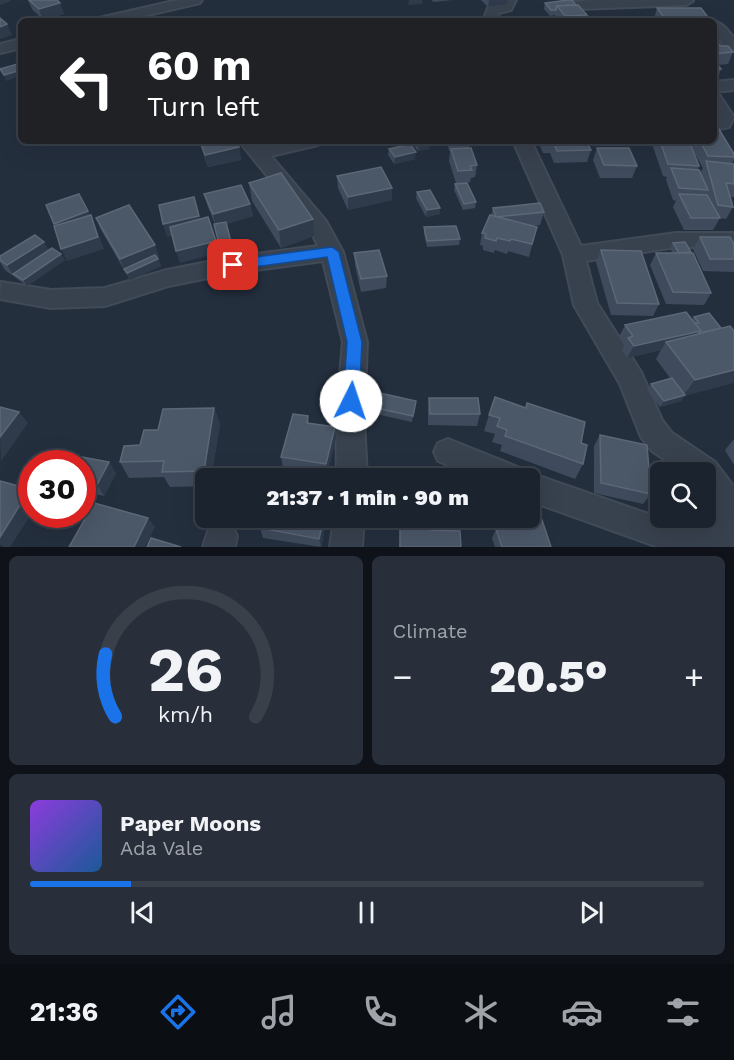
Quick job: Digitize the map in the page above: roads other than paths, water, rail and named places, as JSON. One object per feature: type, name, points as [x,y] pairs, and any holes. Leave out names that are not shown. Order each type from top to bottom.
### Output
[{"type":"street","points":[[117,18],[195,0]]},
{"type":"street","points":[[491,18],[493,11],[506,7],[509,0]]},
{"type":"street","points":[[584,18],[577,3],[606,2],[695,9]]},
{"type":"street","points":[[717,28],[734,45]]},
{"type":"street","points":[[0,49],[18,44]]},
{"type":"street","points":[[717,87],[734,85]]},
{"type":"street","points":[[717,105],[725,117],[723,123],[717,124]]},
{"type":"street","points":[[254,147],[283,144]]},
{"type":"street","points":[[523,144],[574,255],[586,306],[632,381],[651,428],[662,442],[692,462]]},
{"type":"street","points":[[254,147],[319,226],[332,252],[355,342],[350,420],[352,468]]},
{"type":"street","points":[[574,255],[676,240],[734,240]]},
{"type":"street","points":[[1,291],[51,299],[105,297],[167,278],[222,267],[332,252]]},
{"type":"street","points":[[448,452],[486,468]]},
{"type":"street","points":[[716,488],[727,502],[729,530],[734,541]]},
{"type":"street","points":[[540,490],[683,540],[723,547]]},
{"type":"street","points":[[346,547],[348,528]]}]
